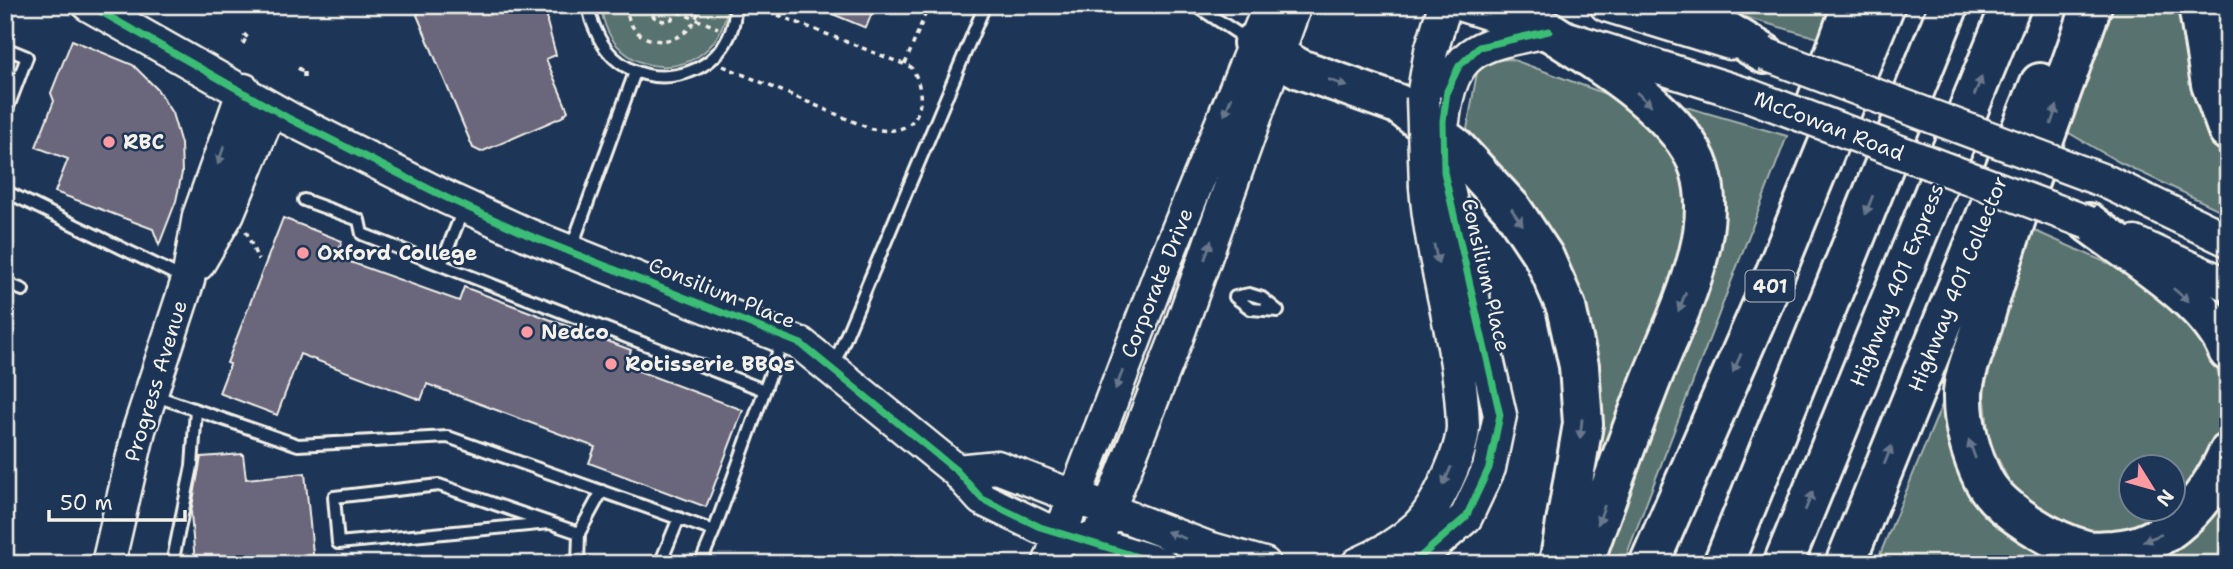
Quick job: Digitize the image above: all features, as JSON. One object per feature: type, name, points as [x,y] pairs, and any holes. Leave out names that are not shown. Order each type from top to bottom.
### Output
[{"type":"highway","points":[[1683,5],[1765,54]]},
{"type":"highway","points":[[1763,303],[1785,189],[1853,5]]},
{"type":"highway","name":"401","points":[[1649,564],[1763,303],[1885,5]]},
{"type":"highway","points":[[1723,564],[1949,5]]},
{"type":"highway","name":"Highway 401 Express","points":[[1783,564],[2011,5]]},
{"type":"highway","name":"Highway 401 Collector","points":[[1844,564],[2073,5]]},
{"type":"highway","points":[[2092,5],[1990,297],[1962,395],[1967,436],[1984,482],[2015,515],[2053,536],[2087,550],[2123,549],[2166,532],[2195,507],[2216,480],[2228,453]]},
{"type":"highway","points":[[2197,5],[2211,84],[2228,131]]},
{"type":"highway","points":[[1549,32],[1611,70],[1677,130],[1700,168],[1706,211],[1692,277],[1583,564]]},
{"type":"highway","points":[[1264,50],[1398,104],[1456,148],[1512,209],[1544,257],[1566,307],[1579,366],[1583,424],[1559,564]]},
{"type":"highway","points":[[2089,223],[2187,298],[2221,335],[2228,351]]},
{"type":"street","name":"Consilium Place","points":[[89,5],[244,90],[271,108],[465,206],[801,344],[957,471],[982,499],[1060,534],[1092,553],[1161,564]]},
{"type":"street","name":"Corporate Drive","points":[[1092,553],[1196,284],[1264,50],[1270,5]]},
{"type":"street","name":"Corporate Drive","points":[[1049,564],[1161,271],[1264,50],[1296,5]]},
{"type":"street","name":"Consilium Place","points":[[1412,564],[1466,517],[1489,468],[1500,415],[1435,179],[1423,96],[1431,51],[1445,5]]},
{"type":"street","name":"McCowan Road","points":[[1462,5],[1748,95],[2089,223],[2228,285]]},
{"type":"street","points":[[1606,5],[1765,54],[2107,182],[2228,240]]},
{"type":"street","name":"Consilium Place","points":[[1358,564],[1378,556],[1418,526],[1449,476],[1463,428],[1452,329],[1428,215],[1447,90],[1459,66],[1479,47],[1549,32]]},
{"type":"street","name":"Progress Avenue","points":[[108,564],[123,493],[150,394],[188,280],[199,216],[244,90]]},
{"type":"street","name":"Progress Avenue","points":[[188,280],[228,213],[271,108]]},
{"type":"street","points":[[1161,271],[1196,284]]},
{"type":"street","points":[[957,471],[997,467],[1209,548],[1264,564]]},
{"type":"lane","points":[[589,5],[589,14],[603,48],[621,66],[635,72],[665,78],[701,68],[724,46],[736,20],[735,5]]},
{"type":"lane","points":[[833,368],[985,5]]},
{"type":"lane","points":[[1195,5],[1264,50]]},
{"type":"lane","points":[[5,48],[27,57],[5,115]]},
{"type":"lane","points":[[570,251],[635,72]]},
{"type":"lane","points":[[5,191],[188,280]]},
{"type":"lane","points":[[304,200],[359,220],[362,234],[764,390]]},
{"type":"lane","points":[[440,265],[465,206]]},
{"type":"lane","points":[[5,283],[23,290]]},
{"type":"lane","points":[[700,564],[783,337]]},
{"type":"lane","points":[[150,394],[298,445],[448,437],[714,531]]},
{"type":"lane","points":[[172,564],[192,466],[196,410]]},
{"type":"lane","points":[[549,523],[338,542],[334,497],[439,485],[579,533]]},
{"type":"lane","points":[[578,564],[579,533],[602,491]]},
{"type":"lane","points":[[653,564],[662,559],[679,518]]},
{"type":"path","points":[[627,5],[634,28],[649,39],[668,42],[686,34],[698,19],[700,5]]},
{"type":"path","points":[[649,5],[654,17],[663,21],[672,19],[678,12],[678,5]]},
{"type":"path","points":[[709,60],[871,129],[896,130],[913,120],[922,101],[919,78],[911,67],[752,5]]},
{"type":"path","points":[[905,64],[929,5]]},
{"type":"path","points":[[678,12],[730,32]]},
{"type":"path","points":[[243,44],[247,37]]},
{"type":"path","points":[[298,68],[306,72],[304,80]]},
{"type":"green space","points":[[601,5],[727,5],[727,9],[718,35],[703,53],[684,63],[662,66],[641,62],[622,50],[608,31]]},
{"type":"green space","points":[[1714,5],[1830,5],[1818,38],[1727,12]]},
{"type":"green space","points":[[2112,5],[2184,5],[2228,149],[2228,214],[2119,162],[2064,130]]},
{"type":"green space","points":[[1511,59],[1614,97],[1649,125],[1688,174],[1691,226],[1595,483],[1588,478],[1593,395],[1466,135],[1479,61]]},
{"type":"green space","points":[[1686,107],[1787,136],[1623,564],[1594,564],[1716,186]]},
{"type":"green space","points":[[2024,230],[2033,230],[2132,274],[2207,342],[2226,394],[2222,446],[2188,491],[2188,454],[2118,454],[2118,524],[2145,524],[2111,533],[2060,526],[2014,492],[1989,440],[1983,380]]},
{"type":"green space","points":[[1953,378],[1957,414],[2062,554],[2180,540],[2228,502],[2228,561],[2218,564],[1876,564]]},
{"type":"building","points":[[422,5],[548,5],[547,22],[556,55],[546,59],[568,111],[562,117],[481,152],[473,148],[417,15]]},
{"type":"building","points":[[811,5],[875,5],[866,28]]},
{"type":"building","name":"RBC","points":[[72,40],[133,65],[157,89],[172,113],[181,144],[182,173],[176,201],[159,245],[153,229],[55,192],[68,159],[36,147],[54,101],[51,93]]},
{"type":"building","points":[[283,218],[342,241],[336,257],[459,301],[464,287],[631,350],[625,366],[743,410],[706,507],[589,463],[595,447],[427,384],[421,400],[300,354],[277,415],[219,393],[230,364],[227,363]]},
{"type":"building","points":[[243,454],[246,479],[305,473],[314,564],[195,564],[191,512],[201,457]]},
{"type":"cycle path","points":[[89,5],[290,119],[447,198],[528,235],[801,344],[957,471],[982,499],[1040,527],[1161,564]]},
{"type":"cycle path","points":[[1412,564],[1466,517],[1489,468],[1500,415],[1444,172],[1443,121],[1447,91],[1459,66],[1479,47],[1549,31]]},
{"type":"place","name":"RBC","points":[[109,142]]},
{"type":"place","name":"Oxford College","points":[[303,253]]},
{"type":"place","name":"Nedco","points":[[527,332]]},
{"type":"place","name":"Rotisserie BBQs","points":[[611,364]]}]
